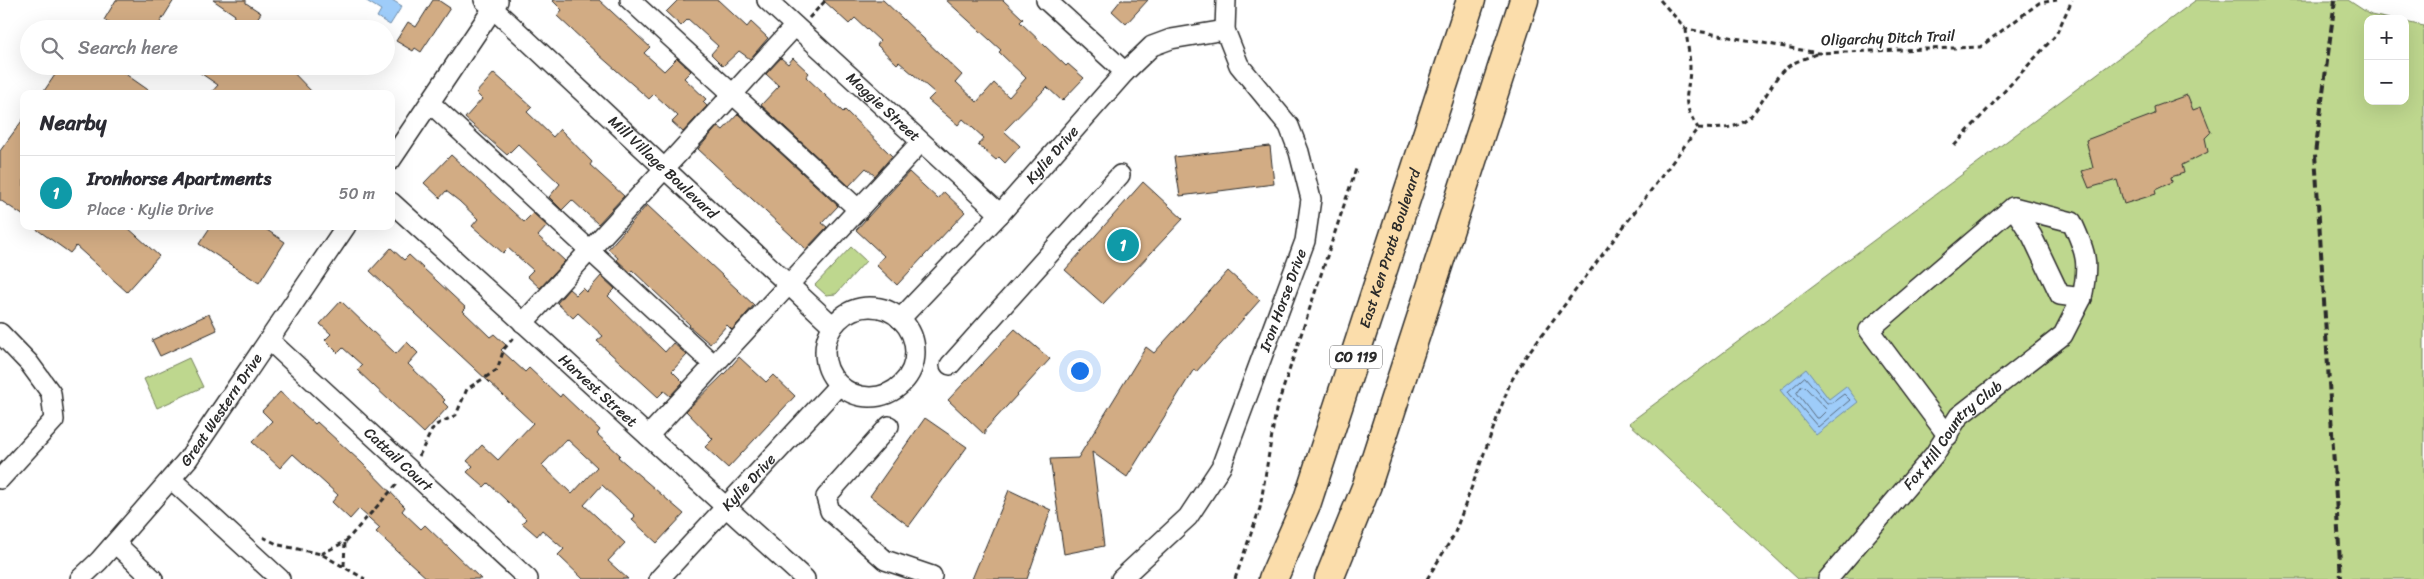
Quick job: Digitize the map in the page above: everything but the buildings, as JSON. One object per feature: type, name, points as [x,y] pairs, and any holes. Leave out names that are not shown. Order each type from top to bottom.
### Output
[{"type":"highway","name":"East Ken Pratt Boulevard","points":[[1273,579],[1307,502],[1470,2]]},
{"type":"highway","points":[[1329,579],[1370,476],[1525,7]]},
{"type":"street","name":"Mill Village Boulevard","points":[[472,0],[492,4],[664,170],[833,326]]},
{"type":"street","points":[[630,0],[859,210]]},
{"type":"street","name":"Maggie Street","points":[[767,0],[1000,214]]},
{"type":"street","points":[[1046,0],[1125,72]]},
{"type":"street","name":"Iron Horse Drive","points":[[1121,579],[1188,518],[1221,467],[1305,241],[1311,199],[1298,152],[1289,126],[1239,65],[1226,30],[1226,0]]},
{"type":"street","points":[[395,154],[430,103],[492,4]]},
{"type":"street","points":[[524,324],[589,250],[733,94],[797,28]]},
{"type":"street","name":"Kylie Drive","points":[[900,319],[1000,214],[1125,72],[1152,46],[1171,39],[1226,30]]},
{"type":"street","points":[[430,103],[713,364]]},
{"type":"street","points":[[648,436],[921,142]]},
{"type":"street","points":[[950,365],[1120,175]]},
{"type":"street","name":"Harvest Street","points":[[395,206],[805,579]]},
{"type":"street","points":[[1948,436],[1869,330],[2013,207],[2032,236],[2060,295],[2082,298]]},
{"type":"street","name":"Fox Hill Country Club","points":[[1828,579],[1870,532],[1948,436],[1959,416],[2063,335],[2082,298],[2088,272],[2085,250],[2072,222],[2013,207]]},
{"type":"street","name":"Great Western Drive","points":[[80,579],[100,561],[188,459],[343,230]]},
{"type":"street","points":[[862,308],[878,308],[893,313],[900,319],[914,339],[915,355],[911,370],[903,383],[891,392],[876,397],[860,396],[839,385],[828,369],[825,353],[827,338],[833,326],[848,313],[862,308]]},
{"type":"street","points":[[0,333],[29,363],[51,393],[54,420],[0,479]]},
{"type":"street","name":"Cattail Court","points":[[269,340],[528,579]]},
{"type":"street","name":"Kylie Drive","points":[[659,579],[839,385]]},
{"type":"street","points":[[889,426],[826,497],[826,504],[830,511],[885,560],[932,576]]},
{"type":"street","points":[[171,479],[280,579]]},
{"type":"street","points":[[115,543],[153,579]]},
{"type":"path","points":[[797,28],[826,0]]},
{"type":"path","points":[[1660,0],[1686,29],[1690,69],[1685,98],[1690,115],[1698,128]]},
{"type":"path","name":"Oligarchy Ditch Trail","points":[[1686,29],[1818,53],[1980,47],[2039,4],[2057,0]]},
{"type":"path","points":[[1954,146],[2056,35],[2072,0]]},
{"type":"path","points":[[1698,128],[1728,130],[1742,124],[1755,113],[1786,68],[1818,53]]},
{"type":"path","points":[[1427,579],[1454,535],[1510,383],[1522,363],[1698,128]]},
{"type":"path","points":[[1234,579],[1260,508],[1276,410],[1358,166]]},
{"type":"path","points":[[321,554],[346,542],[410,470],[427,444],[434,426],[456,415],[467,389],[497,370],[504,349],[524,324]]},
{"type":"path","points":[[262,537],[279,546],[321,554],[365,579]]},
{"type":"path","points":[[344,566],[346,542]]},
{"type":"green space","points":[[2196,0],[2348,0],[2371,15],[2364,15],[2364,105],[2409,105],[2409,23],[2424,26],[2424,579],[1798,579],[1629,423]]},
{"type":"green space","points":[[851,247],[866,261],[836,294],[826,295],[815,285]]},
{"type":"green space","points":[[189,358],[203,387],[157,408],[144,379]]},
{"type":"water","points":[[365,0],[392,0],[402,6],[393,20],[382,20],[377,17],[381,10]]},
{"type":"water","points":[[1806,369],[1829,399],[1846,386],[1858,402],[1816,435],[1780,390]]},
{"type":"railway","points":[[2335,0],[2315,154],[2341,579]]},
{"type":"place","name":"Ironhorse Apartments","points":[[1123,245]]}]
